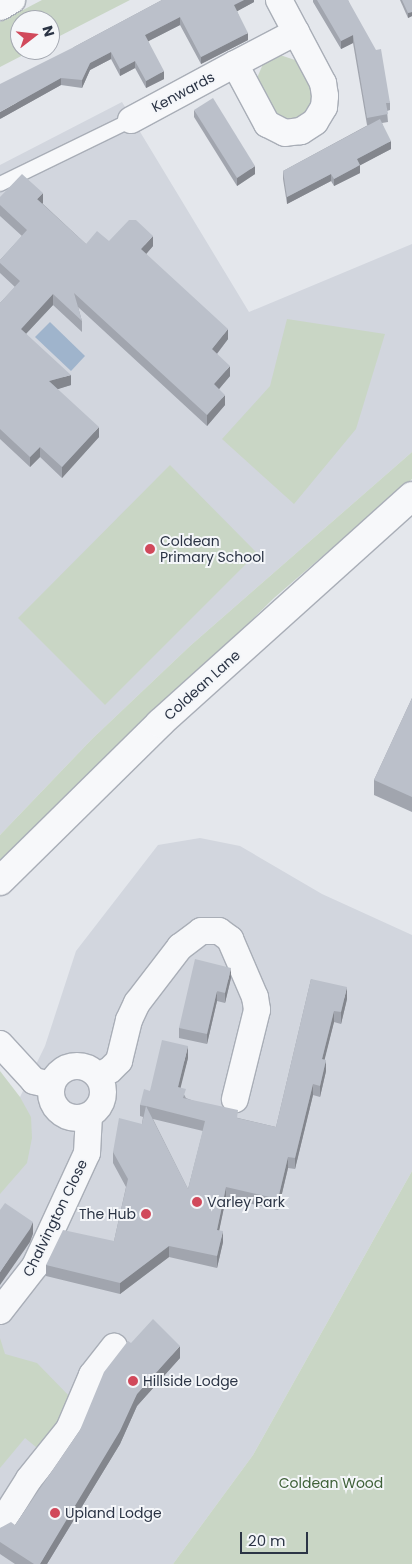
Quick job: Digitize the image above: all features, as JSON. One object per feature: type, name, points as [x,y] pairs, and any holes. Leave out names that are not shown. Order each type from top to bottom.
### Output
[{"type":"street","points":[[0,7],[12,0]]},
{"type":"street","points":[[234,64],[269,127],[285,133],[306,129],[321,113],[325,90],[279,0]]},
{"type":"street","name":"Kenwards","points":[[131,120],[296,32]]},
{"type":"street","name":"Coldean Lane","points":[[0,881],[160,723],[412,496]]},
{"type":"street","points":[[98,1076],[110,1070],[119,1061],[129,1020],[137,1003],[180,947],[201,931],[219,931],[230,939],[255,996],[257,1010],[235,1099]]},
{"type":"street","points":[[0,1044],[34,1081],[52,1085]]},
{"type":"street","points":[[76,1065],[85,1066],[98,1076],[103,1098],[89,1116],[72,1117],[57,1109],[51,1093],[52,1085],[61,1071],[76,1065]]},
{"type":"street","name":"Chalvington Close","points":[[0,1311],[35,1266],[87,1153],[89,1116]]},
{"type":"street","points":[[0,1525],[29,1480],[69,1430],[92,1375],[114,1347]]},
{"type":"lane","points":[[0,184],[131,120]]},
{"type":"shaded area","name":"Coldean Primary School","points":[[122,102],[249,312],[412,244],[412,452],[190,646],[92,739],[0,835],[0,165]]},
{"type":"shaded area","name":"Varley Park","points":[[200,838],[240,846],[322,894],[412,935],[412,1171],[253,1455],[173,1564],[0,1564],[0,1129],[20,1097],[45,1046],[76,951],[158,845]]},
{"type":"green space","points":[[42,0],[130,0],[60,36],[60,10],[23,10]]},
{"type":"green space","points":[[10,17],[10,60],[14,60],[0,67],[0,22]]},
{"type":"green space","points":[[280,55],[298,61],[316,91],[307,118],[280,121],[257,78],[263,64]]},
{"type":"green space","points":[[287,319],[385,334],[356,429],[294,504],[222,439],[270,386]]},
{"type":"green space","points":[[412,452],[412,479],[274,598],[0,869],[0,835],[92,739],[190,646]]},
{"type":"green space","points":[[170,465],[257,553],[105,705],[18,618]]},
{"type":"green space","points":[[0,1071],[20,1097],[31,1117],[32,1138],[27,1163],[0,1194]]},
{"type":"green space","name":"Coldean Wood","points":[[412,1171],[412,1564],[173,1564],[253,1455]]},
{"type":"green space","points":[[0,1338],[5,1354],[37,1363],[73,1400],[42,1452],[25,1438],[0,1468]]},
{"type":"water","points":[[50,322],[85,356],[71,371],[35,337]]},
{"type":"building","points":[[162,0],[244,0],[234,5],[248,33],[201,57],[180,17],[145,35],[164,71],[146,81],[135,61],[120,69],[111,52],[90,63],[82,80],[61,78],[0,112],[0,84],[48,60],[60,60],[60,54]]},
{"type":"building","points":[[317,0],[348,0],[376,50],[381,49],[390,103],[386,103],[388,114],[367,118],[353,35],[341,41]]},
{"type":"building","points":[[402,0],[412,0],[412,12],[408,13]]},
{"type":"building","points":[[213,98],[255,166],[237,178],[194,110]]},
{"type":"building","points":[[380,119],[391,141],[357,159],[360,165],[334,179],[331,174],[287,197],[283,171]]},
{"type":"building","points":[[22,174],[43,193],[37,199],[86,244],[97,231],[109,241],[129,220],[136,220],[153,236],[141,249],[228,329],[212,349],[230,366],[214,384],[225,395],[207,415],[74,293],[82,321],[53,294],[21,329],[71,375],[49,381],[99,427],[62,467],[40,447],[30,457],[0,429],[0,303],[20,281],[0,263],[0,260],[27,230],[0,205],[0,197]]},
{"type":"building","points":[[412,698],[412,797],[374,780]]},
{"type":"building","points":[[195,959],[231,968],[225,993],[217,991],[207,1034],[179,1028]]},
{"type":"building","points":[[311,979],[347,987],[341,1012],[334,1011],[322,1059],[326,1060],[320,1086],[313,1084],[295,1158],[288,1157],[278,1199],[226,1187],[217,1230],[223,1231],[217,1256],[169,1246],[120,1283],[46,1265],[63,1230],[114,1241],[128,1179],[113,1152],[119,1118],[142,1124],[146,1106],[140,1105],[144,1089],[150,1091],[162,1040],[188,1046],[178,1087],[186,1089],[183,1098],[238,1110],[237,1118],[276,1127]],"holes":[[[146,1106],[205,1121],[188,1189]]]},
{"type":"building","points":[[5,1203],[33,1222],[0,1272],[0,1210]]},
{"type":"building","points":[[153,1319],[180,1346],[137,1394],[120,1431],[40,1564],[34,1564],[0,1542],[0,1528],[11,1522],[15,1525],[80,1430],[104,1372],[128,1341],[131,1343]]},
{"type":"place","name":"Coldean Primary School","points":[[150,549]]},
{"type":"place","name":"Varley Park","points":[[197,1202]]},
{"type":"place","name":"The Hub","points":[[146,1214]]},
{"type":"place","name":"Hillside Lodge","points":[[133,1381]]},
{"type":"place","name":"Upland Lodge","points":[[55,1513]]}]
